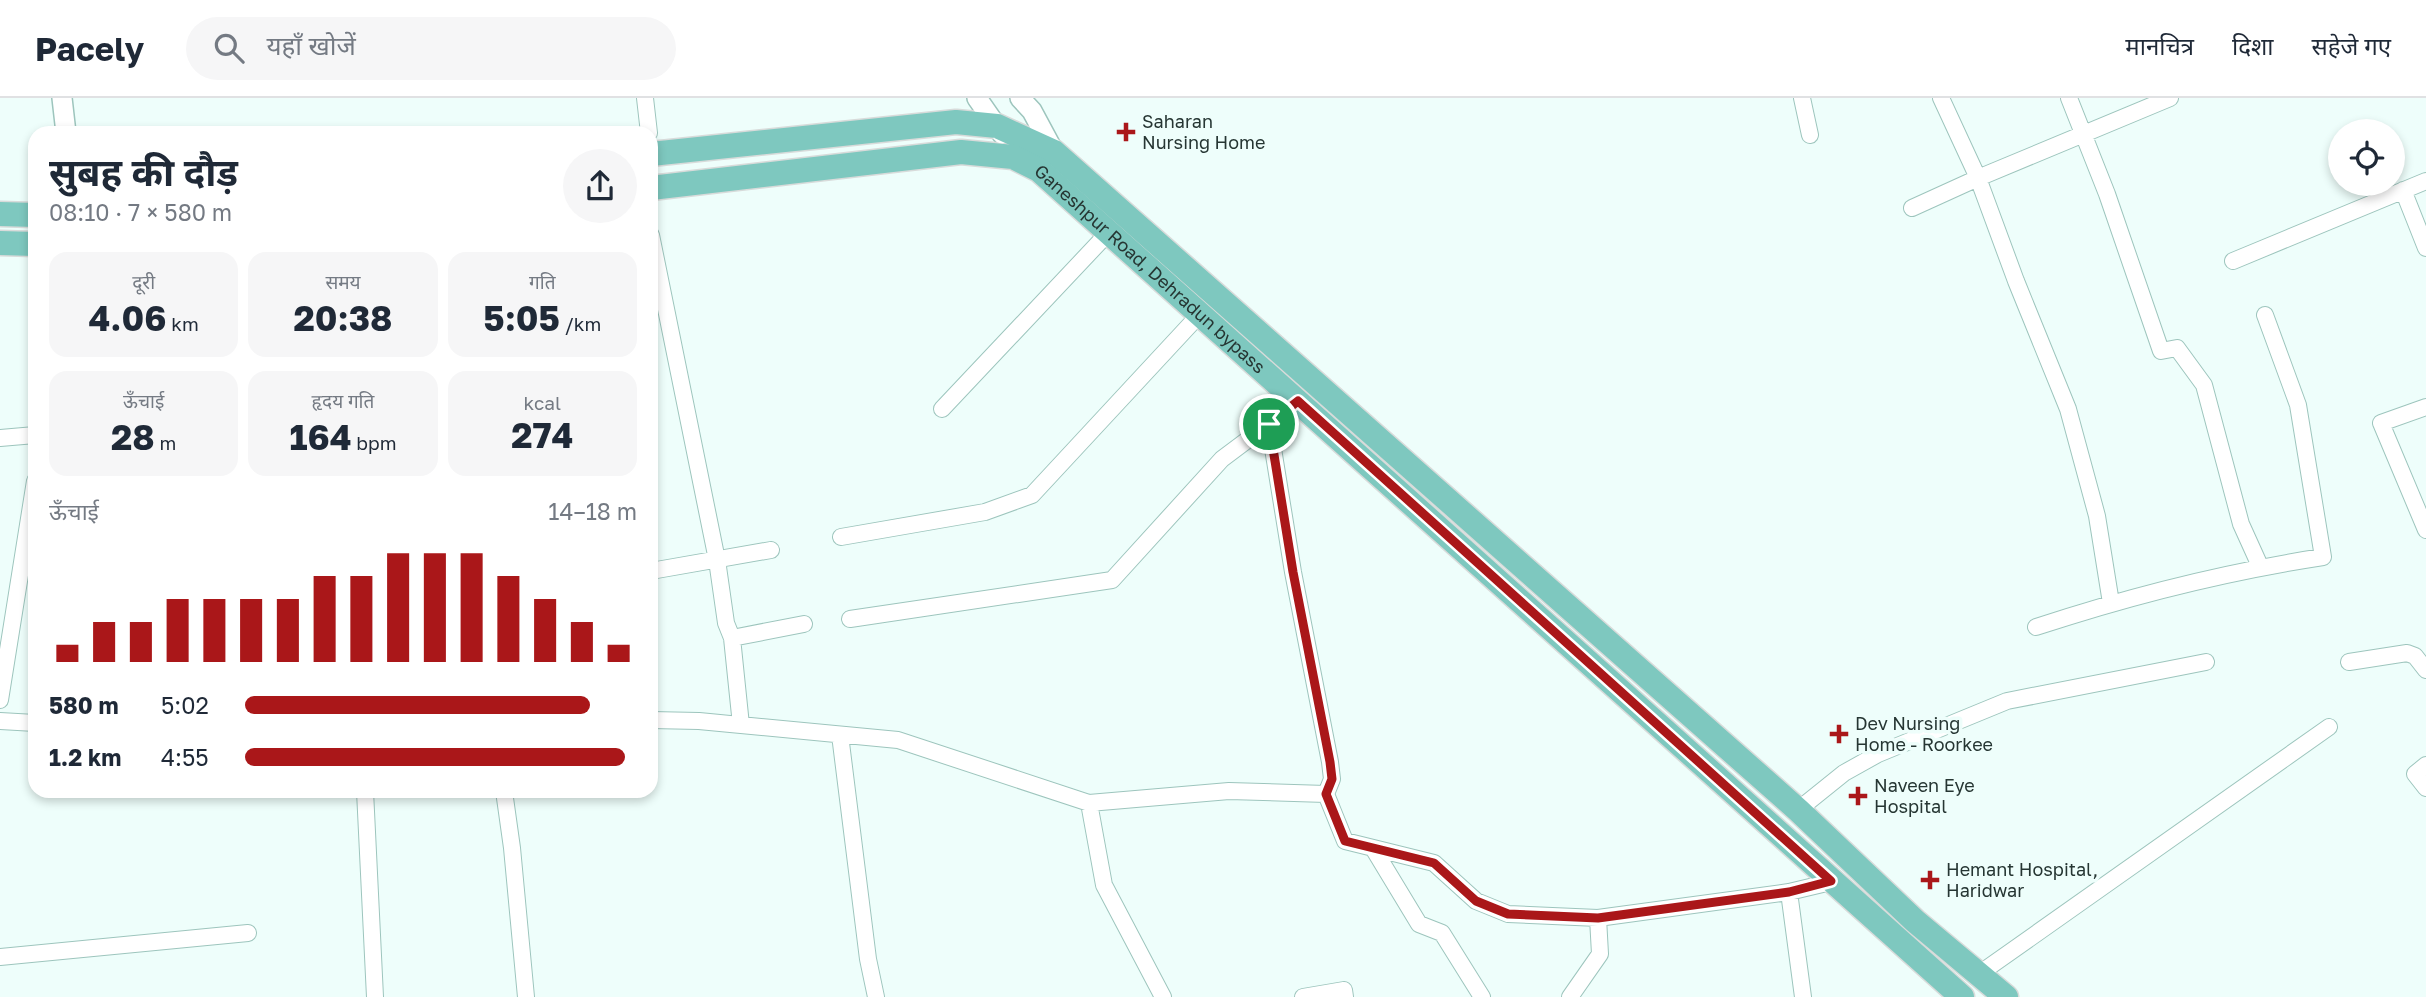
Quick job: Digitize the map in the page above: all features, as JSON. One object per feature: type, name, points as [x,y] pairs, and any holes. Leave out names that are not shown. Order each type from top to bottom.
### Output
[{"type":"main road","points":[[658,145],[956,122],[998,126],[1054,152],[1798,810],[1915,920],[2006,997]]},
{"type":"main road","name":"Ganeshpur Road, Dehradun bypass","points":[[658,187],[961,152],[1013,157],[1039,170],[1962,997]]},
{"type":"main road","points":[[0,214],[28,215]]},
{"type":"main road","points":[[0,243],[28,244]]},
{"type":"street","points":[[62,98],[65,126]]},
{"type":"street","points":[[645,98],[648,126]]},
{"type":"street","points":[[977,98],[998,126],[1013,157]]},
{"type":"street","points":[[1020,98],[1032,111],[1054,152]]},
{"type":"street","points":[[1802,98],[1810,135]]},
{"type":"street","points":[[1941,98],[1978,178],[2068,409],[2097,516],[2111,603]]},
{"type":"street","points":[[2069,98],[2107,194],[2161,351],[2177,348],[2204,385],[2241,524],[2260,566]]},
{"type":"street","points":[[1912,208],[2170,98]]},
{"type":"street","points":[[2405,189],[2426,181]]},
{"type":"street","points":[[2405,195],[2426,248]]},
{"type":"street","points":[[2233,261],[2389,196]]},
{"type":"street","points":[[942,409],[1109,232]]},
{"type":"street","points":[[658,269],[717,560],[726,623],[732,638],[741,725]]},
{"type":"street","points":[[841,537],[985,512],[1032,495],[1200,314]]},
{"type":"street","points":[[2036,627],[2111,603],[2260,566],[2323,556],[2298,404],[2265,315]]},
{"type":"street","points":[[850,619],[1112,580],[1223,459],[1298,401]]},
{"type":"street","points":[[2426,407],[2381,423],[2426,530]]},
{"type":"street","points":[[1269,424],[1293,572],[1330,762],[1332,779],[1326,794],[1345,841],[1434,863],[1476,901],[1508,914],[1598,918],[1789,892],[1831,881]]},
{"type":"street","points":[[0,438],[28,436]]},
{"type":"street","points":[[0,700],[28,529]]},
{"type":"street","points":[[658,570],[771,550]]},
{"type":"street","points":[[732,638],[804,624]]},
{"type":"street","points":[[2350,662],[2421,651],[2426,670]]},
{"type":"street","points":[[1798,810],[1844,773],[1878,754],[2007,701],[2206,662]]},
{"type":"street","points":[[658,720],[699,721],[898,740],[1088,803],[1229,791],[1326,794]]},
{"type":"street","points":[[0,721],[28,723]]},
{"type":"street","points":[[1979,974],[2329,727]]},
{"type":"street","points":[[840,735],[876,997]]},
{"type":"street","points":[[2426,765],[2415,774],[2426,788]]},
{"type":"street","points":[[365,798],[375,997]]},
{"type":"street","points":[[505,798],[526,997]]},
{"type":"street","points":[[1088,803],[1104,885],[1163,997]]},
{"type":"street","points":[[1373,848],[1419,924],[1442,933],[1482,997]]},
{"type":"street","points":[[1789,892],[1803,997]]},
{"type":"street","points":[[1570,997],[1600,954],[1598,918]]},
{"type":"street","points":[[0,957],[248,933]]},
{"type":"street","points":[[1303,997],[1344,990],[1345,997]]},
{"type":"place","name":"Saharan Nursing Home","points":[[1126,132]]},
{"type":"place","name":"Dev Nursing Home - Roorkee","points":[[1839,734]]},
{"type":"place","name":"Naveen Eye Hospital","points":[[1858,796]]},
{"type":"place","name":"Hemant Hospital, Haridwar","points":[[1930,880]]},
{"type":"route","points":[[1298,401],[1831,881],[1789,892],[1598,918],[1508,914],[1476,901],[1434,863],[1345,841],[1326,794],[1332,779],[1330,762],[1293,572],[1269,424],[1298,401]]}]
